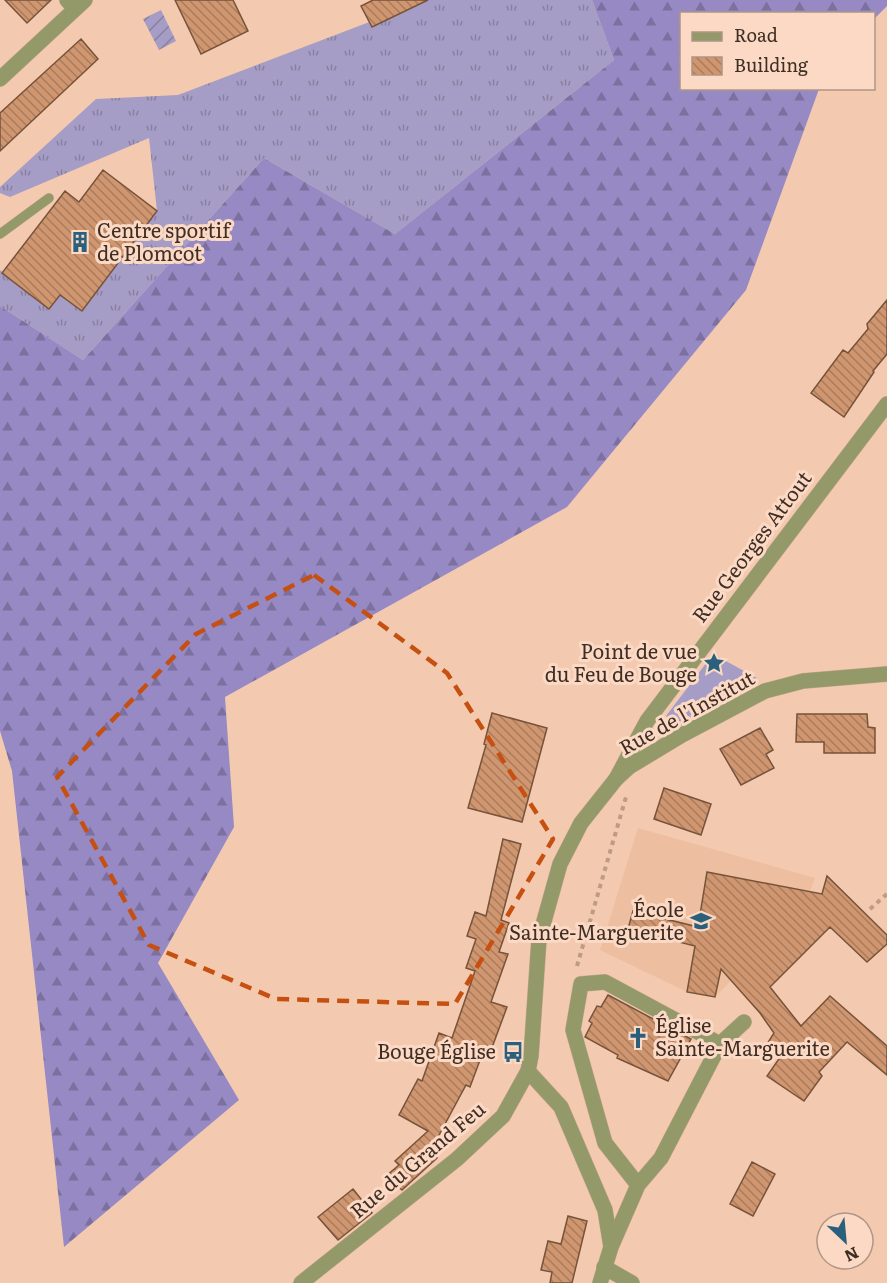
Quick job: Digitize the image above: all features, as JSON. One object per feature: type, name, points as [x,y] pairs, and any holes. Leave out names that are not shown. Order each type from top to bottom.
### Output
[{"type":"street","points":[[2,74],[76,3]]},
{"type":"street","name":"Rue Georges Attout","points":[[616,779],[646,721],[887,404]]},
{"type":"street","name":"Rue de l'Institut","points":[[616,779],[629,767],[682,735],[765,691],[803,681],[887,674]]},
{"type":"street","name":"Rue du Grand Feu","points":[[301,1283],[458,1159],[503,1116],[528,1071],[531,1056],[538,939],[560,864],[581,823],[616,779]]},
{"type":"street","points":[[638,1185],[605,1143],[573,1030],[581,984],[605,982],[720,1044]]},
{"type":"street","points":[[600,1283],[611,1247],[638,1185],[661,1158],[720,1044],[744,1022]]},
{"type":"street","points":[[528,1071],[561,1107],[605,1210],[611,1247]]},
{"type":"street","points":[[604,1267],[632,1283]]},
{"type":"lane","points":[[0,234],[49,198]]},
{"type":"path","points":[[581,984],[577,966],[628,790]]},
{"type":"path","points":[[870,909],[887,894]]},
{"type":"highlighted area","points":[[314,575],[447,673],[553,839],[455,1004],[276,999],[149,945],[57,777],[196,634]]},
{"type":"shaded area","name":"École Sainte-Marguerite","points":[[638,828],[815,878],[804,908],[715,997],[687,992],[600,950]]},
{"type":"green space","points":[[427,0],[592,0],[614,60],[395,234],[264,158],[83,360],[0,306],[0,270],[49,309],[60,295],[82,311],[157,211],[149,138],[10,197],[0,193],[0,187],[96,99],[178,95]]},
{"type":"green space","points":[[592,0],[887,0],[887,6],[875,18],[875,12],[680,12],[680,90],[819,90],[746,290],[567,507],[225,697],[234,827],[158,963],[239,1100],[64,1247],[12,771],[0,731],[0,306],[83,360],[264,158],[395,234],[614,60]]},
{"type":"green space","points":[[161,10],[176,41],[159,50],[143,19]]},
{"type":"green space","points":[[713,654],[757,678],[707,706],[679,727],[666,716]]},
{"type":"building","points":[[5,0],[51,0],[27,23]]},
{"type":"building","points":[[175,0],[233,0],[248,31],[201,54]]},
{"type":"building","points":[[373,0],[428,0],[372,27],[361,6]]},
{"type":"building","points":[[81,39],[98,59],[0,151],[0,113]]},
{"type":"building","name":"Centre sportif de Plomcot","points":[[103,170],[157,211],[82,311],[60,295],[49,309],[2,273],[65,191],[79,202]]},
{"type":"building","points":[[887,300],[887,354],[873,371],[844,417],[811,393],[843,350],[848,353],[868,329],[867,324]]},
{"type":"building","points":[[492,713],[547,728],[522,822],[468,808],[486,745],[484,744]]},
{"type":"building","points":[[797,714],[867,714],[868,727],[875,728],[875,753],[824,753],[824,742],[796,742]]},
{"type":"building","points":[[760,728],[773,750],[766,754],[774,768],[741,785],[720,749]]},
{"type":"building","points":[[664,788],[711,804],[701,835],[654,819]]},
{"type":"building","points":[[503,839],[521,844],[501,920],[509,923],[499,952],[508,954],[491,1002],[507,1007],[490,1053],[483,1052],[470,1087],[466,1085],[430,1152],[437,1158],[402,1190],[386,1176],[399,1165],[395,1161],[428,1131],[399,1115],[418,1079],[422,1081],[439,1033],[452,1038],[475,971],[466,968],[476,939],[467,936],[475,912],[486,916]]},
{"type":"building","points":[[707,872],[822,894],[827,876],[887,935],[887,944],[867,962],[830,927],[770,987],[801,1026],[830,996],[887,1046],[887,1075],[847,1042],[819,1072],[822,1076],[804,1101],[767,1076],[781,1056],[767,1044],[774,1033],[760,1013],[721,969],[715,997],[687,992],[695,946],[628,929],[633,911],[698,927]]},
{"type":"building","name":"Église Sainte-Marguerite","points":[[608,995],[691,1039],[668,1081],[617,1058],[618,1055],[585,1037],[592,1023],[589,1021],[597,1006],[601,1007]]},
{"type":"building","points":[[752,1162],[775,1174],[753,1216],[730,1204]]},
{"type":"building","points":[[353,1189],[372,1213],[338,1240],[318,1217]]},
{"type":"building","points":[[568,1216],[587,1221],[572,1283],[550,1283],[552,1272],[541,1270],[548,1241],[561,1244]]},
{"type":"place","name":"Centre sportif de Plomcot","points":[[80,242]]},
{"type":"place","name":"Point de vue du Feu de Bouge","points":[[714,663]]},
{"type":"place","name":"École Sainte-Marguerite","points":[[701,921]]},
{"type":"place","name":"Église Sainte-Marguerite","points":[[638,1038]]},
{"type":"place","name":"Bouge Église","points":[[513,1052]]}]
